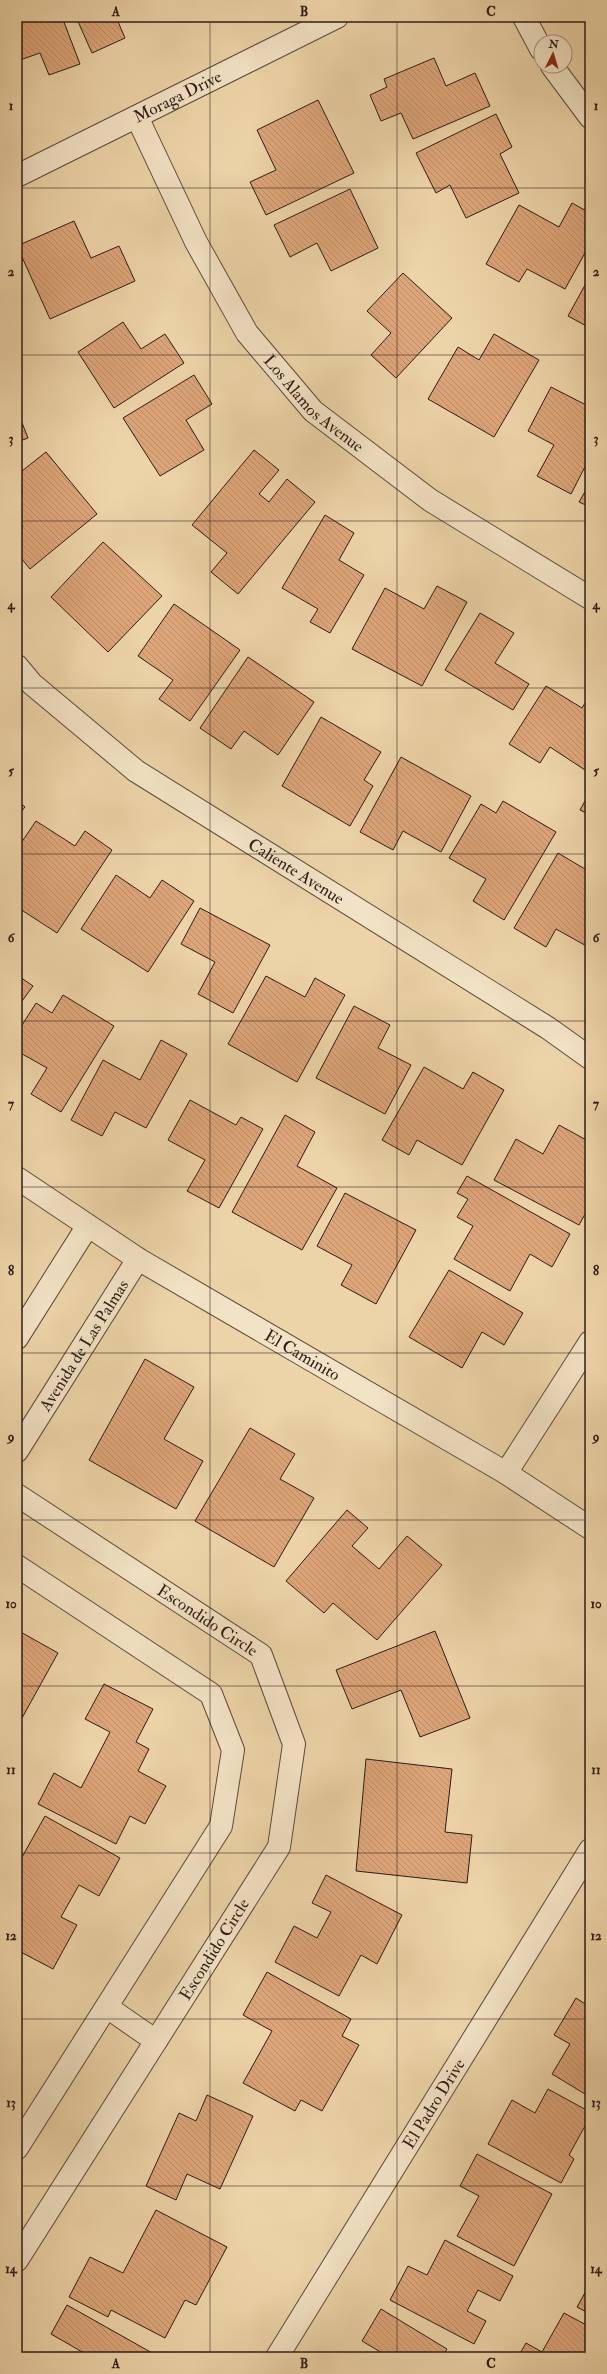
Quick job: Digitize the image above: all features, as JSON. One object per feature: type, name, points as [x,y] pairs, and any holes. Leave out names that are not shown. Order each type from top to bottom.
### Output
[{"type":"street","name":"Moraga Drive","points":[[17,176],[337,17]]},
{"type":"street","points":[[524,17],[533,34]]},
{"type":"street","points":[[558,74],[590,117]]},
{"type":"street","name":"Los Alamos Avenue","points":[[136,117],[196,242],[247,333],[313,411],[430,500],[590,598]]},
{"type":"street","name":"Caliente Avenue","points":[[17,666],[32,684],[136,771],[541,1024],[590,1058]]},
{"type":"street","name":"El Caminito","points":[[17,1178],[87,1227],[138,1259],[506,1473],[590,1528]]},
{"type":"street","points":[[17,1338],[87,1227]]},
{"type":"street","name":"Avenida de Las Palmas","points":[[17,1451],[138,1259]]},
{"type":"street","points":[[506,1473],[590,1342]]},
{"type":"street","name":"Escondido Circle","points":[[17,1495],[261,1655],[294,1744],[279,1848],[17,2260]]},
{"type":"street","points":[[17,1566],[211,1694],[233,1750],[221,1826],[17,2148]]},
{"type":"street","name":"El Padro Drive","points":[[277,2357],[590,1850]]},
{"type":"street","points":[[107,2007],[156,2041]]},
{"type":"building","points":[[17,17],[62,17],[80,64],[49,75],[40,53],[17,61]]},
{"type":"building","points":[[76,17],[116,17],[125,38],[92,53]]},
{"type":"building","points":[[434,58],[446,86],[475,73],[490,106],[413,139],[401,113],[381,121],[370,95],[387,87],[384,79]]},
{"type":"building","points":[[318,100],[354,173],[266,215],[250,182],[276,170],[257,130]]},
{"type":"building","points":[[496,114],[512,147],[500,154],[519,193],[466,218],[450,185],[436,193],[416,153]]},
{"type":"building","points":[[350,189],[378,248],[331,271],[317,243],[290,257],[274,225]]},
{"type":"building","points":[[572,203],[590,213],[590,244],[565,289],[527,269],[519,282],[486,264],[519,205],[559,227]]},
{"type":"building","points":[[74,221],[91,258],[119,246],[135,281],[50,319],[17,246]]},
{"type":"building","points":[[403,273],[452,318],[396,378],[371,355],[391,333],[367,311]]},
{"type":"building","points":[[590,276],[590,328],[568,316]]},
{"type":"building","points":[[123,322],[141,349],[165,334],[184,363],[114,408],[78,352]]},
{"type":"building","points":[[494,334],[539,360],[494,437],[428,399],[458,347],[479,360]]},
{"type":"building","points":[[194,375],[212,404],[186,420],[204,450],[160,476],[123,418]]},
{"type":"building","points":[[551,387],[590,407],[590,457],[571,494],[537,476],[554,445],[528,431]]},
{"type":"building","points":[[17,410],[28,438],[17,442]]},
{"type":"building","points":[[254,450],[279,470],[259,494],[269,502],[287,479],[315,502],[238,594],[211,572],[227,553],[192,525]]},
{"type":"building","points":[[46,452],[97,514],[30,569],[17,553],[17,531],[23,526],[17,518],[17,475]]},
{"type":"building","points":[[590,483],[590,507],[579,502]]},
{"type":"building","points":[[325,515],[354,533],[339,560],[364,575],[330,633],[310,622],[318,609],[282,588]]},
{"type":"building","points":[[103,542],[162,596],[108,652],[51,597]]},
{"type":"building","points":[[437,586],[467,602],[422,686],[352,649],[385,588],[424,609]]},
{"type":"building","points":[[174,604],[240,650],[190,721],[159,699],[173,680],[138,656]]},
{"type":"building","points":[[480,613],[514,633],[495,663],[529,684],[513,710],[445,670]]},
{"type":"building","points":[[248,657],[314,702],[278,755],[244,731],[231,749],[200,728]]},
{"type":"building","points":[[546,686],[582,708],[590,695],[590,762],[585,770],[550,747],[540,763],[509,744]]},
{"type":"building","points":[[321,717],[381,752],[364,780],[373,786],[350,826],[282,786]]},
{"type":"building","points":[[401,757],[471,796],[441,852],[403,831],[393,850],[360,832]]},
{"type":"building","points":[[590,792],[590,815],[580,810]]},
{"type":"building","points":[[17,800],[25,807],[17,817]]},
{"type":"building","points":[[503,801],[556,832],[504,920],[473,901],[486,879],[449,858],[481,804],[496,813]]},
{"type":"building","points":[[36,821],[75,846],[85,831],[112,850],[57,933],[17,907],[17,849]]},
{"type":"building","points":[[558,853],[590,872],[590,948],[556,929],[546,947],[514,928]]},
{"type":"building","points":[[116,875],[150,898],[162,880],[194,901],[148,972],[81,929]]},
{"type":"building","points":[[200,908],[270,945],[233,1013],[198,994],[215,962],[181,944]]},
{"type":"building","points":[[17,975],[33,986],[17,1008]]},
{"type":"building","points":[[266,976],[305,997],[315,978],[345,995],[297,1082],[228,1044]]},
{"type":"building","points":[[63,995],[114,1026],[61,1112],[31,1094],[47,1068],[17,1051],[17,1033],[36,1003],[52,1013]]},
{"type":"building","points":[[354,1006],[390,1025],[378,1048],[411,1065],[385,1114],[316,1078]]},
{"type":"building","points":[[161,1040],[187,1054],[146,1128],[115,1112],[102,1136],[71,1120],[103,1060],[140,1080]]},
{"type":"building","points":[[424,1067],[463,1089],[473,1072],[504,1090],[462,1165],[417,1140],[409,1155],[382,1140]]},
{"type":"building","points":[[190,1100],[236,1125],[241,1117],[263,1129],[219,1208],[187,1191],[205,1160],[168,1140]]},
{"type":"building","points":[[285,1115],[315,1132],[297,1166],[337,1188],[302,1250],[232,1212]]},
{"type":"building","points":[[559,1125],[590,1142],[590,1182],[586,1189],[590,1191],[590,1205],[579,1225],[494,1180],[516,1139],[543,1154]]},
{"type":"building","points":[[467,1176],[570,1234],[552,1267],[530,1254],[510,1291],[454,1259],[473,1226],[457,1217],[468,1199],[457,1193]]},
{"type":"building","points":[[345,1193],[416,1230],[376,1304],[341,1285],[352,1265],[317,1246]]},
{"type":"building","points":[[449,1270],[523,1313],[504,1345],[482,1332],[462,1368],[409,1337]]},
{"type":"building","points":[[145,1359],[194,1387],[164,1439],[203,1461],[176,1509],[89,1460]]},
{"type":"building","points":[[250,1428],[295,1454],[280,1479],[314,1498],[274,1567],[195,1521]]},
{"type":"building","points":[[347,1510],[368,1528],[352,1546],[379,1569],[407,1536],[442,1565],[377,1640],[333,1603],[324,1613],[286,1581]]},
{"type":"building","points":[[17,1630],[58,1653],[17,1727]]},
{"type":"building","points":[[435,1631],[470,1718],[420,1737],[401,1690],[352,1709],[336,1670]]},
{"type":"building","points":[[104,1684],[153,1709],[136,1742],[149,1749],[138,1771],[166,1786],[145,1824],[130,1816],[116,1844],[38,1804],[54,1773],[81,1788],[110,1732],[85,1719]]},
{"type":"building","points":[[366,1759],[452,1769],[445,1832],[472,1835],[467,1883],[356,1871]]},
{"type":"building","points":[[45,1816],[120,1858],[99,1896],[79,1885],[61,1917],[77,1925],[53,1969],[17,1950],[17,1866]]},
{"type":"building","points":[[326,1875],[402,1915],[377,1964],[361,1955],[339,1996],[275,1962],[294,1926],[317,1938],[331,1912],[312,1903]]},
{"type":"building","points":[[267,1972],[351,2019],[342,2036],[359,2045],[322,2111],[301,2100],[295,2111],[243,2083],[272,2031],[243,2015]]},
{"type":"building","points":[[590,1981],[590,1992],[586,1990]]},
{"type":"building","points":[[576,1998],[590,2007],[590,2097],[552,2074],[570,2044],[554,2035]]},
{"type":"building","points":[[548,2089],[590,2112],[590,2117],[569,2155],[574,2159],[561,2183],[488,2144],[512,2100],[535,2113]]},
{"type":"building","points":[[207,2095],[253,2116],[220,2189],[187,2174],[176,2200],[146,2186],[179,2113],[196,2121]]},
{"type":"building","points":[[477,2154],[552,2194],[514,2266],[457,2236],[479,2196],[460,2186]]},
{"type":"building","points":[[156,2210],[227,2247],[196,2305],[185,2300],[165,2338],[111,2310],[108,2317],[69,2297],[90,2257],[123,2273]]},
{"type":"building","points":[[445,2240],[513,2276],[500,2301],[478,2290],[467,2311],[486,2321],[474,2344],[390,2300],[408,2266],[427,2275]]},
{"type":"building","points":[[590,2284],[590,2314],[577,2307]]},
{"type":"building","points":[[67,2305],[154,2354],[152,2357],[82,2357],[84,2353],[51,2334]]},
{"type":"building","points":[[381,2309],[447,2349],[442,2357],[382,2357],[384,2354],[362,2341]]},
{"type":"building","points":[[564,2313],[590,2327],[590,2357],[518,2357],[526,2343],[542,2352]]}]
